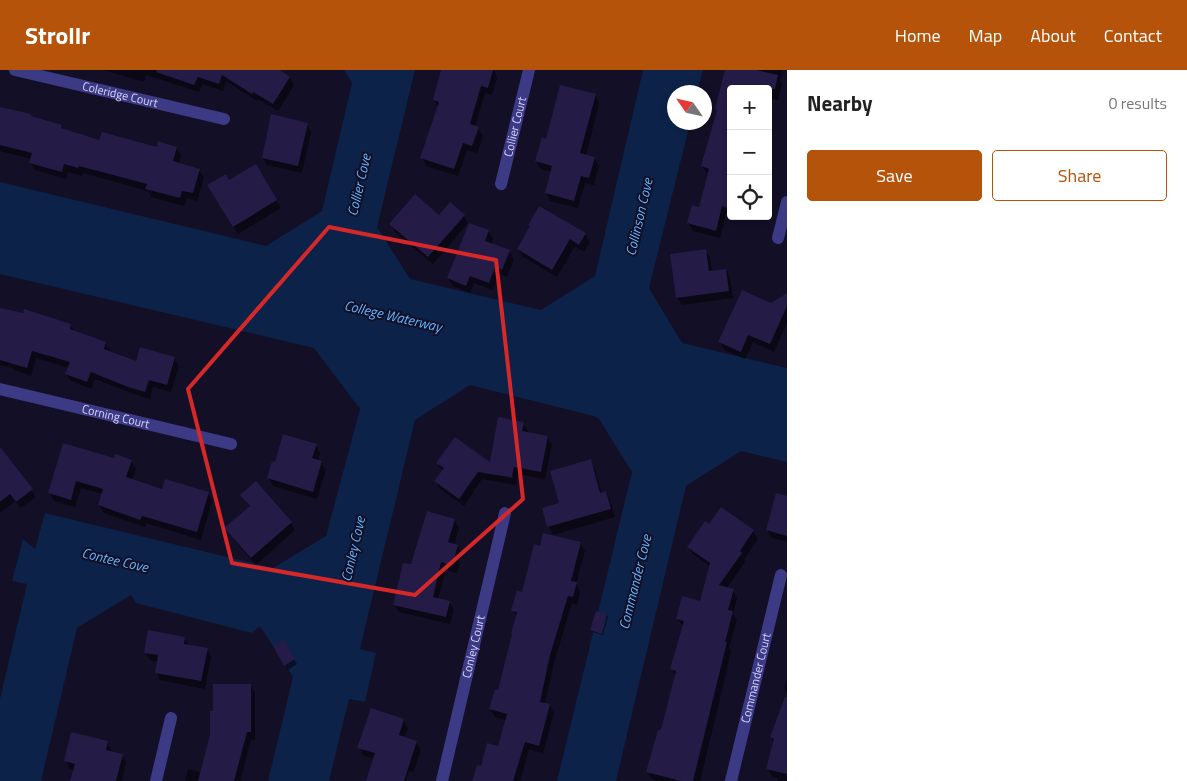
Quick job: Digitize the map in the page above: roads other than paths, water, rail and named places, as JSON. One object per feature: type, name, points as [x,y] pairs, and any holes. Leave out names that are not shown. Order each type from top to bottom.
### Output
[{"type":"street","name":"Coleridge Court","points":[[15,70],[224,119]]},
{"type":"street","name":"Collier Court","points":[[502,184],[529,70]]},
{"type":"street","points":[[778,238],[787,202]]},
{"type":"street","name":"Corning Court","points":[[0,389],[232,444]]},
{"type":"street","name":"Conley Court","points":[[442,781],[506,513]]},
{"type":"street","name":"Commander Court","points":[[731,781],[781,575]]},
{"type":"street","points":[[156,781],[171,718]]},
{"type":"water","points":[[344,70],[415,70],[377,227],[410,279],[541,310],[595,276],[643,70],[703,70],[699,85],[667,85],[667,130],[688,130],[649,288],[682,343],[787,368],[787,462],[741,451],[686,486],[616,781],[557,781],[632,472],[599,419],[594,416],[470,385],[415,420],[360,649],[376,653],[365,702],[349,699],[329,781],[268,781],[293,677],[260,626],[252,633],[136,603],[131,595],[77,628],[41,781],[0,781],[0,699],[27,584],[12,581],[23,539],[35,549],[45,513],[273,568],[326,536],[360,409],[314,348],[0,274],[0,182],[266,246],[322,211],[352,83]]},
{"type":"water label","name":"Collier Cove","points":[[359,185]]},
{"type":"water label","name":"Collinson Cove","points":[[639,217]]},
{"type":"water label","name":"College Waterway","points":[[393,316]]},
{"type":"water label","name":"Conley Cove","points":[[353,549]]},
{"type":"water label","name":"Contee Cove","points":[[115,560]]},
{"type":"water label","name":"Commander Cove","points":[[635,582]]}]
